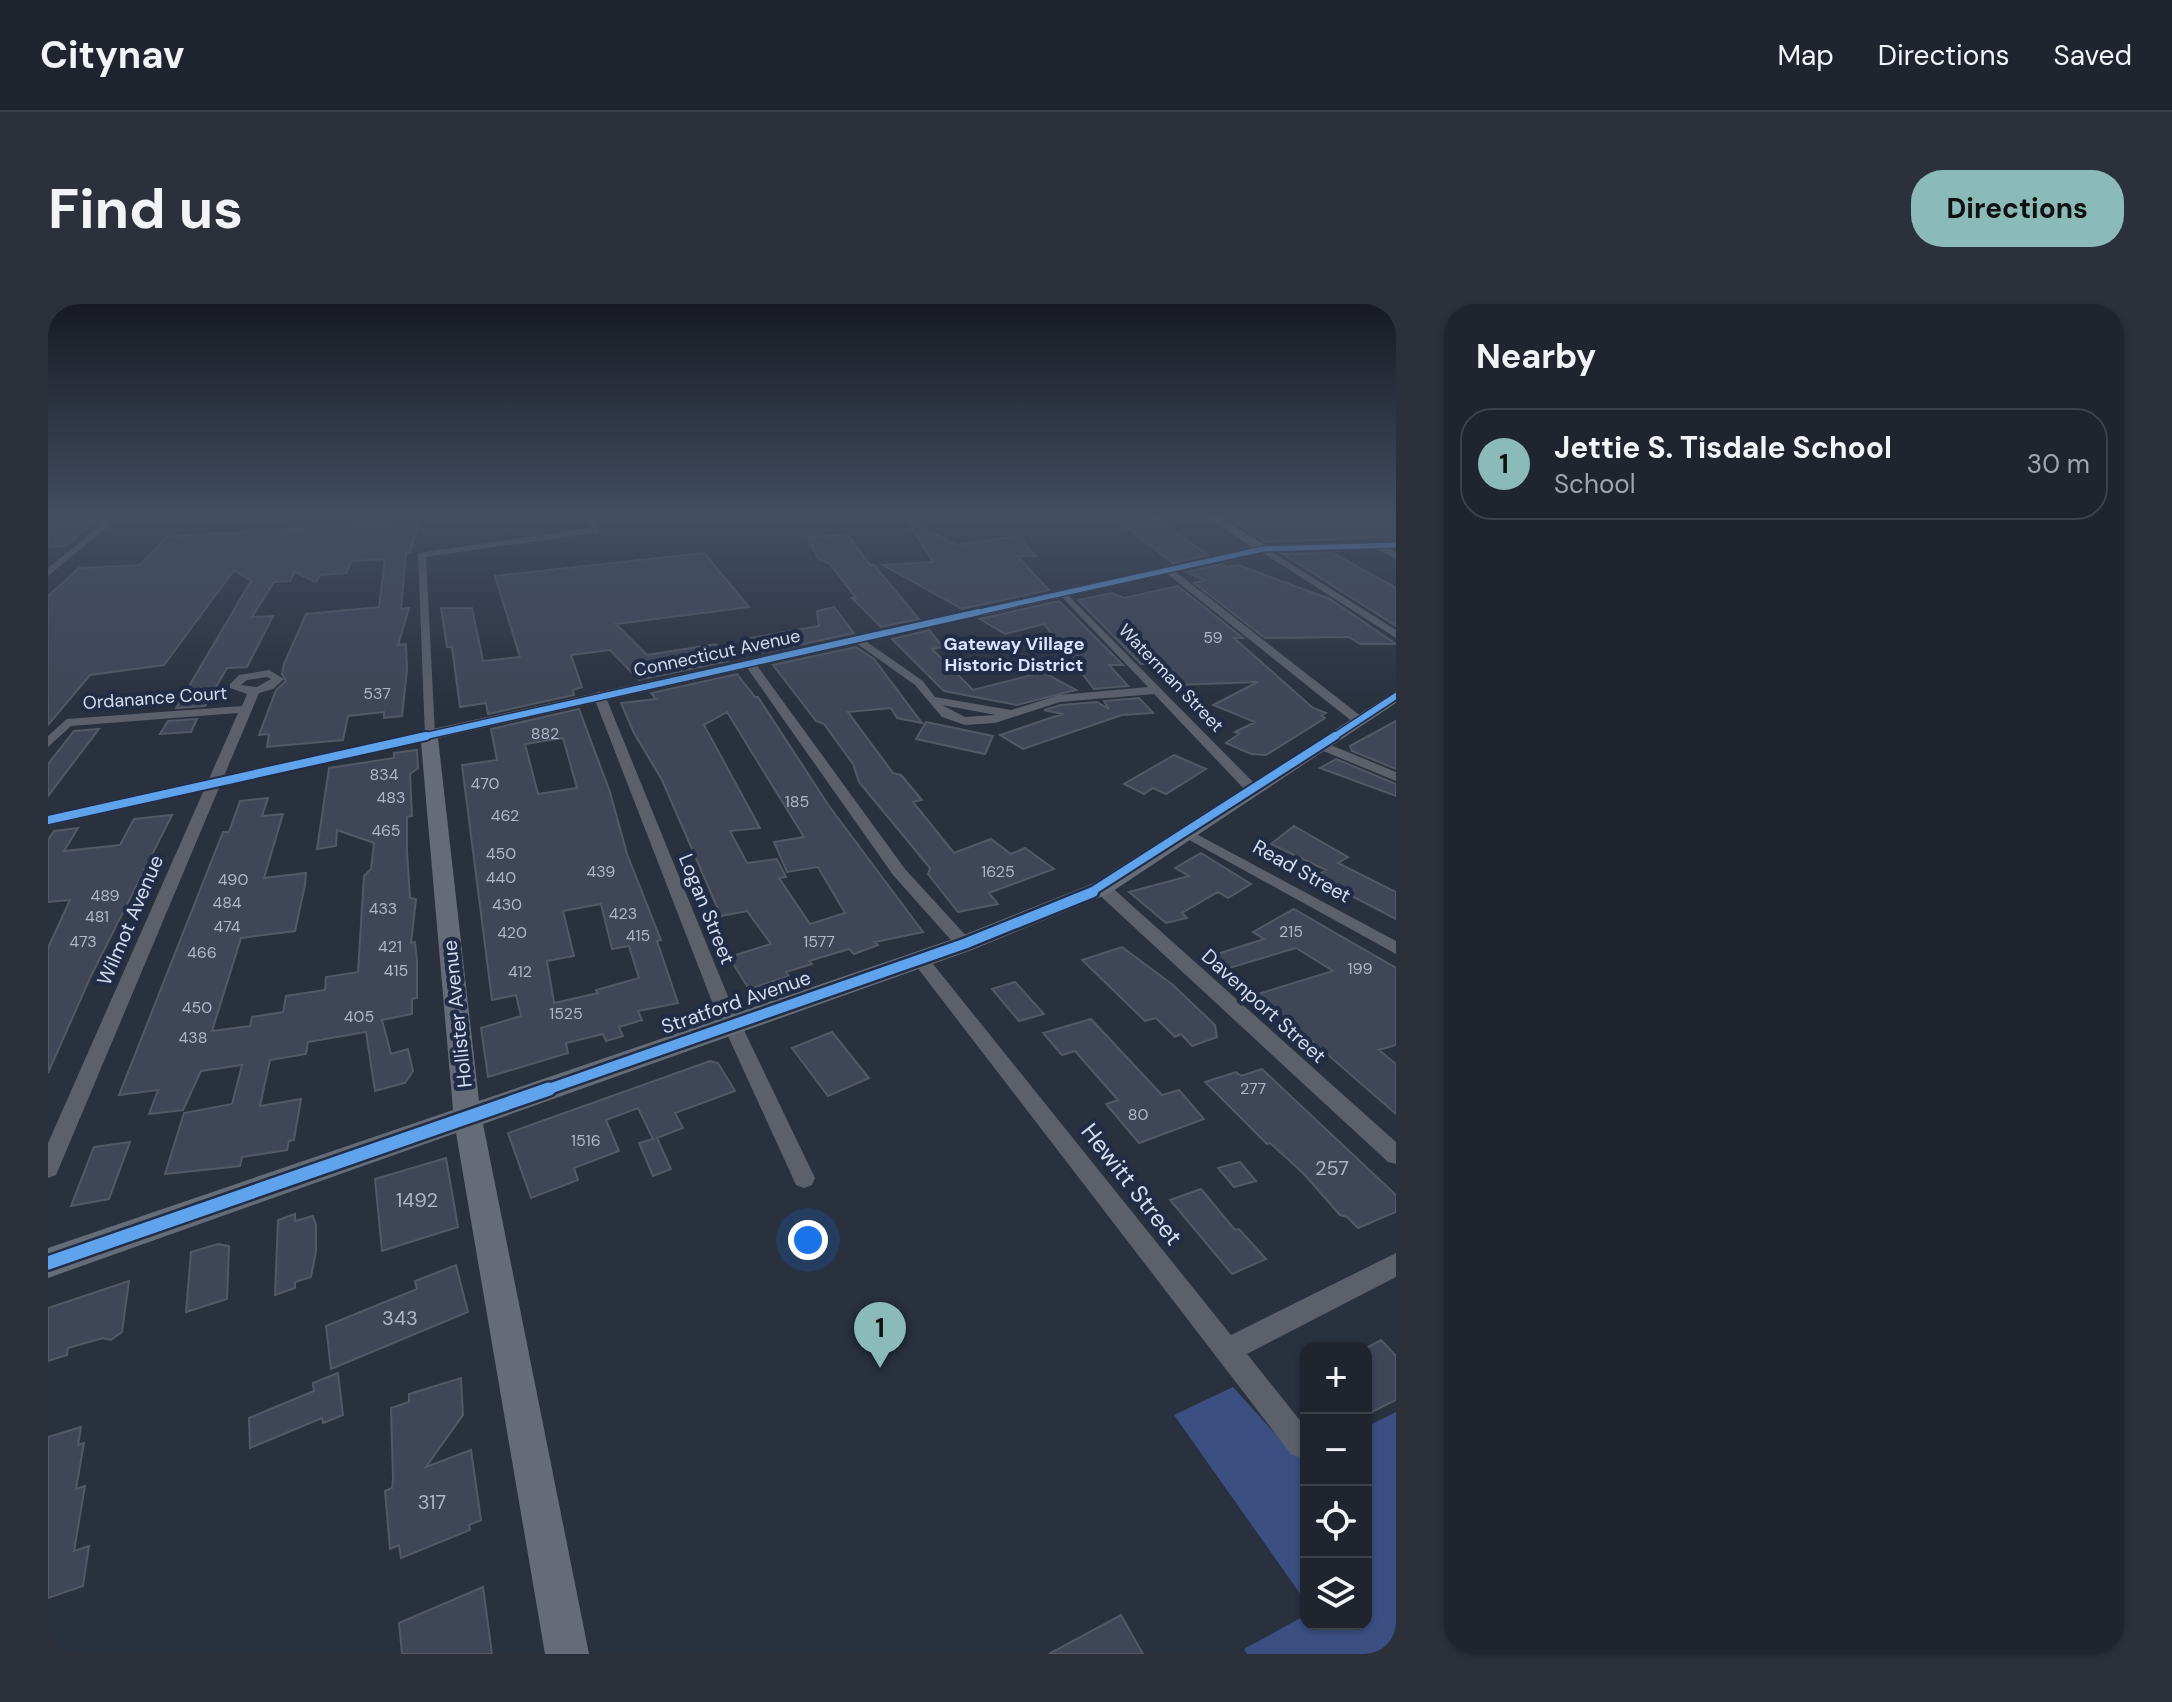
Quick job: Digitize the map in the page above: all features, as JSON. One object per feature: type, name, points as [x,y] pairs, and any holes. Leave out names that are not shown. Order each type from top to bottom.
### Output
[{"type":"main road","name":"Connecticut Avenue","points":[[48,820],[1129,579]]},
{"type":"main road","name":"Stratford Avenue","points":[[48,1263],[732,1022],[964,944],[1102,888],[1396,696]]},
{"type":"main road","name":"Hollister Avenue","points":[[429,734],[467,1115],[567,1654]]},
{"type":"street","name":"Hollister Avenue","points":[[422,579],[429,734]]},
{"type":"street","points":[[1179,579],[1358,720]]},
{"type":"street","points":[[1309,579],[1396,635]]},
{"type":"street","name":"Waterman Street","points":[[1064,594],[1251,788]]},
{"type":"street","points":[[857,640],[919,683],[943,714],[965,722],[993,721],[1059,699],[1158,690]]},
{"type":"street","points":[[749,662],[899,872],[964,944]]},
{"type":"street","name":"Wilmot Avenue","points":[[48,1168],[254,691]]},
{"type":"street","name":"Logan Street","points":[[599,695],[732,1022],[804,1178]]},
{"type":"street","name":"Ordanance Court","points":[[48,743],[67,723],[246,709]]},
{"type":"street","points":[[1321,745],[1396,777]]},
{"type":"street","name":"Read Street","points":[[1187,833],[1396,948]]},
{"type":"street","name":"Davenport Street","points":[[1102,888],[1396,1155]]},
{"type":"street","name":"Hewitt Street","points":[[919,958],[1300,1443]]},
{"type":"street","points":[[1228,1350],[1396,1264]]},
{"type":"shaded area","points":[[1233,1387],[1287,1447],[1300,1454],[1300,1594],[1174,1415]]},
{"type":"shaded area","points":[[1396,1412],[1396,1654],[1247,1654],[1244,1649],[1300,1618],[1300,1630],[1372,1630],[1372,1424]]},
{"type":"building","points":[[67,579],[227,579],[164,665],[90,675],[48,725],[48,596]]},
{"type":"building","points":[[248,579],[291,579],[274,582],[252,617],[273,616],[247,667],[227,668],[205,706],[176,708],[251,581]]},
{"type":"building","points":[[382,579],[404,579],[401,609],[409,608],[398,645],[406,644],[407,670],[402,716],[384,718],[384,712],[348,716],[343,740],[267,747],[269,734],[259,735],[276,690],[286,681],[282,674],[284,664],[306,614],[379,607]]},
{"type":"building","points":[[496,579],[726,579],[749,607],[616,624],[647,655],[716,644],[728,661],[639,680],[610,650],[571,655],[582,687],[573,690],[574,695],[488,714],[486,703],[460,707],[452,647],[447,647],[441,608],[472,608],[483,661],[520,657]]},
{"type":"building","points":[[841,579],[886,579],[919,619],[881,627],[852,598],[856,598]]},
{"type":"building","points":[[908,579],[1039,579],[1049,590],[962,609]]},
{"type":"building","points":[[1203,579],[1276,579],[1330,599],[1396,644],[1360,644],[1349,637],[1265,638],[1194,583],[1205,580]]},
{"type":"building","points":[[1322,579],[1380,579],[1396,588],[1396,626]]},
{"type":"building","points":[[1178,586],[1243,638],[1234,638],[1313,708],[1326,713],[1321,716],[1325,718],[1266,755],[1251,754],[1226,743],[1239,734],[1235,732],[1255,722],[1213,705],[1258,682],[1176,685],[1154,664],[1141,664],[1078,600],[1112,593],[1124,598]]},
{"type":"building","points":[[1059,601],[1123,665],[1109,665],[1128,686],[1094,689],[1044,624],[1005,634],[980,619]]},
{"type":"building","points":[[834,607],[854,633],[763,653],[751,638],[819,626],[817,611]]},
{"type":"building","points":[[929,630],[943,647],[932,649],[973,690],[1043,672],[1076,690],[1017,705],[944,691],[892,639]]},
{"type":"building","points":[[856,647],[874,659],[922,723],[897,718],[891,708],[848,712],[893,773],[901,775],[922,800],[913,802],[954,853],[991,839],[1011,854],[1025,848],[1054,869],[989,893],[998,904],[958,912],[928,874],[930,868],[859,782],[853,764],[824,724],[816,721],[773,665]]},
{"type":"building","points":[[737,674],[758,697],[829,806],[923,932],[875,942],[878,945],[854,954],[849,949],[809,961],[812,964],[786,972],[789,976],[749,989],[729,957],[771,944],[747,911],[721,916],[662,780],[634,733],[621,703],[656,699],[651,693]],"holes":[[[727,712],[804,837],[774,842],[787,872],[818,867],[845,913],[810,924],[779,878],[786,877],[777,859],[747,863],[730,831],[760,828],[704,725]]]},
{"type":"building","points":[[1139,698],[1153,713],[1122,715],[1023,749],[1000,735],[1062,714],[1044,710],[1061,705],[1097,702],[1109,709],[1104,701]]},
{"type":"building","points":[[579,709],[610,792],[627,854],[661,940],[657,941],[678,1003],[638,1011],[642,1020],[619,1027],[623,1036],[606,1041],[603,1034],[566,1043],[568,1053],[488,1077],[481,1028],[521,1016],[516,995],[492,1000],[462,765],[497,760],[491,729]],"holes":[[[563,738],[577,788],[538,794],[525,744]],[[601,904],[612,949],[629,946],[639,978],[596,990],[598,993],[554,1003],[547,961],[574,956],[563,911]]]},
{"type":"building","points":[[197,719],[191,732],[160,734],[168,721]]},
{"type":"building","points":[[1396,721],[1396,769],[1352,751],[1350,746]]},
{"type":"building","points":[[926,722],[993,736],[985,754],[916,739]]},
{"type":"building","points":[[99,729],[48,796],[48,764],[74,731]]},
{"type":"building","points":[[417,750],[418,768],[410,774],[412,816],[407,817],[407,851],[410,898],[416,899],[411,943],[415,942],[417,998],[412,999],[412,1014],[382,1020],[391,1054],[408,1049],[413,1071],[405,1083],[375,1091],[366,1032],[308,1042],[306,1054],[270,1060],[260,1106],[301,1099],[294,1140],[289,1141],[287,1150],[242,1157],[240,1166],[165,1174],[184,1113],[232,1104],[242,1065],[201,1071],[183,1110],[149,1114],[158,1090],[119,1095],[223,832],[229,832],[240,801],[268,798],[262,816],[283,814],[264,878],[306,873],[305,885],[295,931],[241,938],[212,1031],[250,1026],[252,1017],[283,1012],[286,996],[325,990],[326,977],[358,972],[364,876],[371,869],[374,843],[337,830],[336,846],[317,849],[329,768],[394,758],[394,753]]},
{"type":"building","points":[[1174,755],[1206,769],[1166,794],[1153,788],[1144,794],[1124,784]]},
{"type":"building","points":[[1336,759],[1396,784],[1396,796],[1320,768]]},
{"type":"building","points":[[172,815],[90,978],[48,1073],[48,948],[70,900],[48,902],[48,840],[54,831],[78,828],[64,851],[120,845],[134,819]]},
{"type":"building","points":[[1294,826],[1348,857],[1338,863],[1396,892],[1396,919],[1315,877],[1326,870],[1271,844]]},
{"type":"building","points":[[1201,853],[1251,884],[1228,898],[1218,892],[1182,913],[1187,918],[1166,923],[1129,892],[1189,876],[1175,868]]},
{"type":"building","points":[[1294,909],[1396,968],[1396,1045],[1379,1050],[1396,1064],[1396,1114],[1258,994],[1333,971],[1296,948],[1226,969],[1211,956],[1264,939],[1253,932]]},
{"type":"building","points":[[1122,947],[1173,985],[1215,1025],[1217,1037],[1192,1046],[1181,1034],[1175,1037],[1156,1018],[1145,1021],[1082,960]]},
{"type":"building","points":[[1015,982],[1044,1014],[1019,1021],[992,989]]},
{"type":"building","points":[[1091,1019],[1162,1095],[1179,1090],[1204,1119],[1139,1143],[1106,1104],[1118,1100],[1075,1051],[1062,1055],[1043,1033]]},
{"type":"building","points":[[832,1032],[869,1078],[828,1096],[792,1048]]},
{"type":"building","points":[[710,1061],[718,1063],[735,1091],[675,1113],[683,1128],[657,1138],[671,1169],[653,1176],[639,1143],[653,1139],[638,1108],[606,1120],[619,1151],[574,1168],[578,1180],[531,1198],[508,1133]]},
{"type":"building","points":[[1262,1069],[1396,1195],[1396,1212],[1358,1228],[1347,1217],[1340,1215],[1304,1174],[1270,1143],[1267,1144],[1205,1082],[1236,1072],[1241,1076]]},
{"type":"building","points":[[130,1142],[109,1199],[71,1206],[94,1147]]},
{"type":"building","points":[[446,1158],[458,1227],[382,1251],[375,1179]]},
{"type":"building","points":[[1240,1162],[1256,1181],[1234,1187],[1218,1168]]},
{"type":"building","points":[[1201,1189],[1235,1230],[1239,1229],[1266,1259],[1232,1274],[1170,1200]]},
{"type":"building","points":[[295,1214],[295,1221],[313,1216],[316,1225],[316,1251],[311,1277],[295,1282],[295,1288],[275,1295],[278,1220]]},
{"type":"building","points":[[218,1244],[229,1246],[227,1299],[186,1312],[191,1252]]},
{"type":"building","points":[[456,1265],[468,1312],[331,1369],[326,1326],[417,1289],[415,1281]]},
{"type":"building","points":[[129,1281],[122,1332],[111,1340],[103,1338],[68,1348],[67,1355],[48,1361],[48,1308]]},
{"type":"building","points":[[1381,1340],[1396,1356],[1396,1400],[1372,1412],[1372,1345]]},
{"type":"building","points":[[338,1373],[343,1415],[323,1423],[322,1418],[250,1448],[249,1418],[314,1391],[313,1383]]},
{"type":"building","points":[[461,1378],[463,1415],[426,1467],[471,1450],[481,1520],[469,1525],[470,1530],[401,1558],[399,1545],[390,1549],[385,1491],[392,1488],[393,1479],[391,1408],[409,1402],[409,1394]]},
{"type":"building","points":[[81,1427],[78,1445],[84,1443],[76,1489],[85,1486],[74,1551],[89,1546],[83,1586],[48,1598],[48,1437]]},
{"type":"building","points":[[483,1587],[492,1654],[402,1654],[399,1623]]},
{"type":"building","points":[[1121,1615],[1143,1654],[1049,1654]]},
{"type":"cycle path","points":[[48,820],[1128,579]]},
{"type":"cycle path","points":[[48,1263],[964,944],[1102,888],[1396,696]]},
{"type":"place","name":"Jettie S. Tisdale School","points":[[880,1368]]},
{"type":"district","name":"Gateway Village Historic District","points":[[1014,654]]}]
